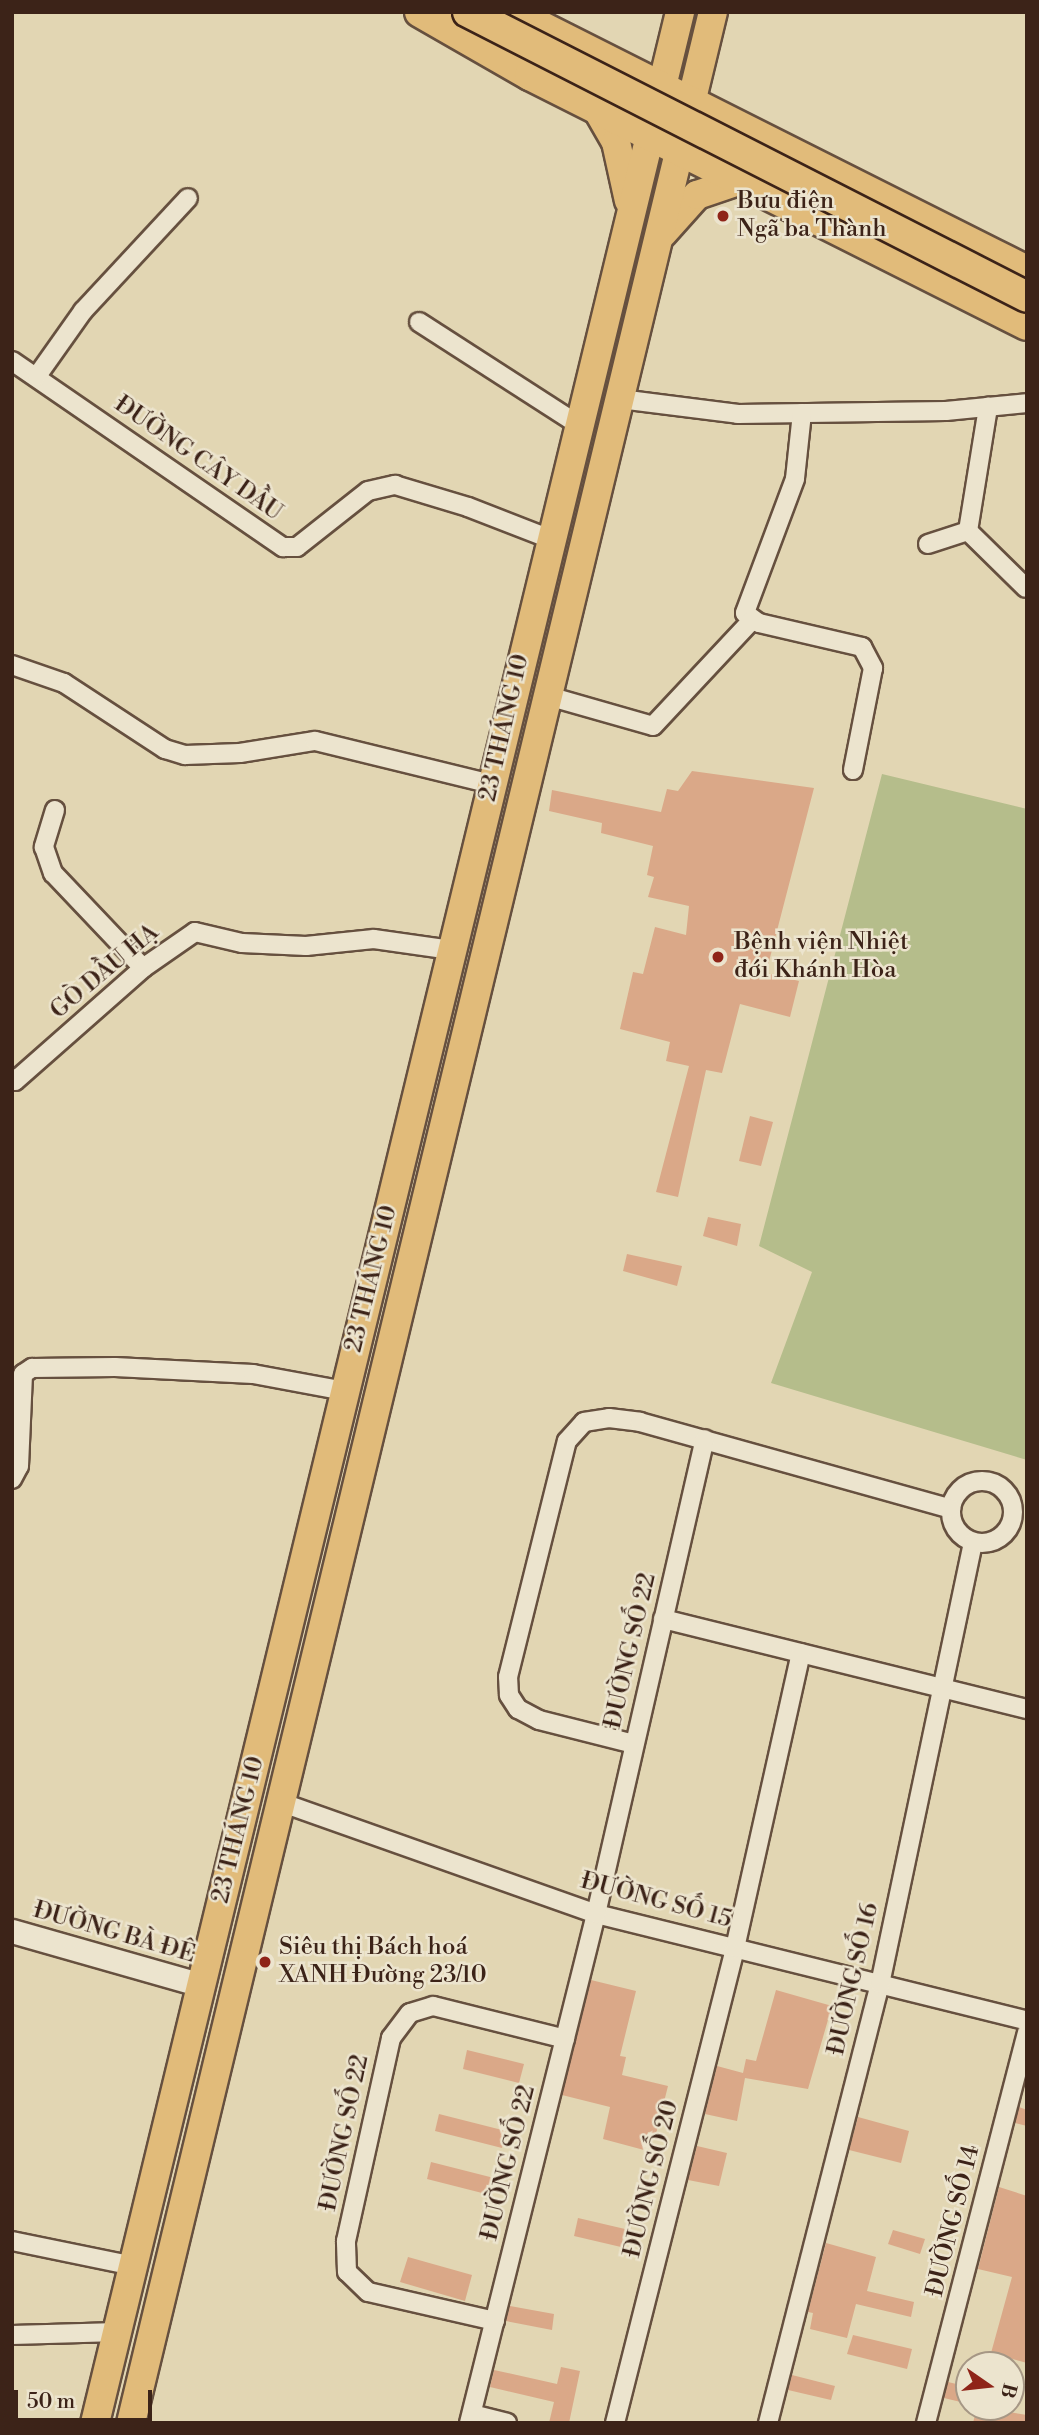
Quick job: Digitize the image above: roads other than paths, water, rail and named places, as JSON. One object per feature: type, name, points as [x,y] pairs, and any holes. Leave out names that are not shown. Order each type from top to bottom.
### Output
[{"type":"highway","points":[[420,12],[597,109],[1027,325]]},
{"type":"highway","points":[[467,12],[1027,297]]},
{"type":"highway","points":[[512,12],[1027,271]]},
{"type":"main road","name":"23 THÁNG 10","points":[[95,2423],[680,12]]},
{"type":"main road","name":"23 THÁNG 10","points":[[131,2423],[713,12]]},
{"type":"main road","points":[[597,109],[623,164],[630,217]]},
{"type":"main road","points":[[657,241],[697,195],[741,180]]},
{"type":"street","points":[[37,376],[83,311],[188,198]]},
{"type":"street","points":[[419,322],[579,425]]},
{"type":"street","name":"ĐƯỜNG CÂY DẦU","points":[[12,361],[284,547],[298,547],[368,491],[395,485],[468,507],[550,539]]},
{"type":"street","points":[[620,399],[717,413],[802,413],[988,407],[1027,403]]},
{"type":"street","points":[[968,531],[988,407]]},
{"type":"street","points":[[802,413],[795,479],[745,613],[753,619],[862,647],[873,668],[853,770]]},
{"type":"street","points":[[928,544],[968,531]]},
{"type":"street","points":[[968,531],[1026,588]]},
{"type":"street","points":[[548,696],[653,726],[753,619]]},
{"type":"street","points":[[12,665],[64,683],[175,752],[240,752],[315,741],[492,784]]},
{"type":"street","points":[[55,810],[44,847],[52,873],[143,968]]},
{"type":"street","name":"GÒ DẦU HẠ","points":[[13,1081],[143,968],[195,932],[242,943],[306,946],[374,939],[451,950]]},
{"type":"street","points":[[12,1479],[19,1466],[23,1374],[32,1368],[115,1367],[253,1374],[345,1391]]},
{"type":"street","points":[[634,1744],[540,1720],[518,1709],[509,1695],[508,1677],[566,1441],[584,1422],[609,1418],[705,1439],[951,1509]]},
{"type":"street","name":"ĐƯỜNG SỐ 22","points":[[471,2418],[596,1914],[705,1439]]},
{"type":"street","points":[[988,1481],[1006,1492],[1019,1523],[992,1542],[973,1543],[956,1530],[951,1509],[967,1484],[988,1481]]},
{"type":"street","name":"ĐƯỜNG SỐ 16","points":[[768,2423],[880,1983],[973,1543]]},
{"type":"street","points":[[663,1619],[1027,1709]]},
{"type":"street","name":"ĐƯỜNG SỐ 20","points":[[615,2423],[736,1948],[801,1653]]},
{"type":"street","name":"ĐƯỜNG SỐ 15","points":[[280,1802],[596,1914],[1027,2021]]},
{"type":"street","name":"ĐƯỜNG BÀ ĐÊ","points":[[12,1931],[202,1985]]},
{"type":"street","name":"ĐƯỜNG SỐ 22","points":[[495,2320],[368,2292],[347,2272],[346,2242],[391,2038],[410,2013],[433,2006],[565,2039]]},
{"type":"street","name":"ĐƯỜNG SỐ 14","points":[[926,2423],[1027,2032]]},
{"type":"street","points":[[12,2241],[134,2266]]},
{"type":"street","points":[[12,2335],[118,2332]]},
{"type":"street","points":[[471,2418],[507,2423]]},
{"type":"place","name":"Bưu điện Ngã ba Thành","points":[[723,216]]},
{"type":"place","name":"Bệnh viện Nhiệt đới Khánh Hòa","points":[[718,957]]},
{"type":"place","name":"Siêu thị Bách hoá XANH Đường 23/10","points":[[265,1962]]}]
